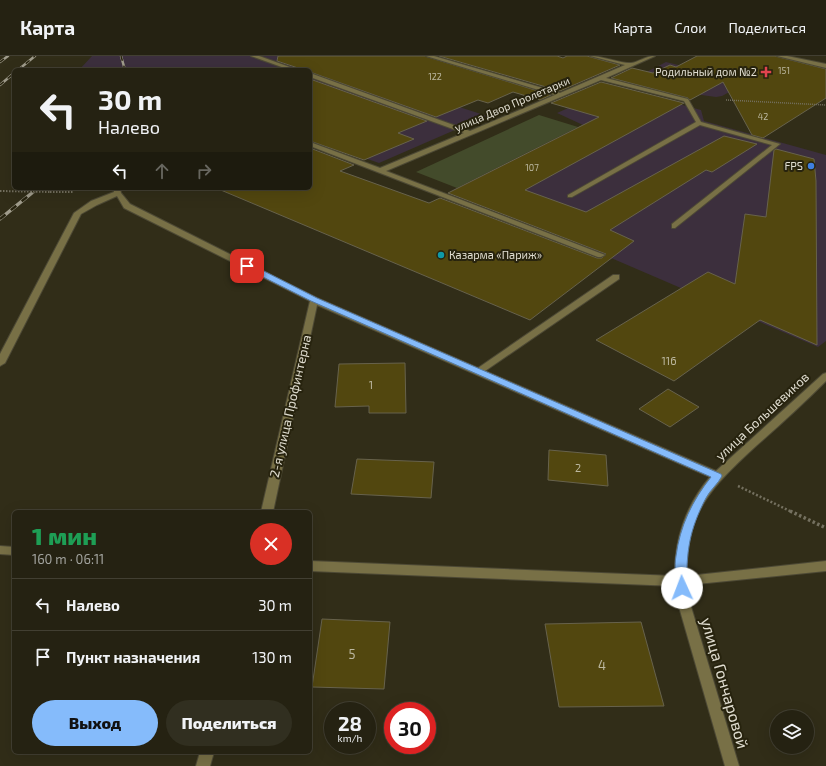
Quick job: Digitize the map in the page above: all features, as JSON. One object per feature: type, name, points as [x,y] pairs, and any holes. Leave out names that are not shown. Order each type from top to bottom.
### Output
[{"type":"street","points":[[254,56],[289,68]]},
{"type":"street","points":[[429,56],[560,95]]},
{"type":"street","points":[[593,56],[630,65]]},
{"type":"street","name":"улица Двор Пролетарки","points":[[380,171],[652,56]]},
{"type":"street","points":[[780,56],[826,66]]},
{"type":"street","points":[[312,76],[470,133]]},
{"type":"street","points":[[601,78],[686,100],[699,123]]},
{"type":"street","points":[[570,196],[699,123],[777,144],[675,226]]},
{"type":"street","points":[[312,145],[601,255]]},
{"type":"street","points":[[0,363],[78,213],[118,190],[127,206],[314,300],[718,476]]},
{"type":"street","points":[[478,372],[616,277]]},
{"type":"street","name":"2-я улица Профинтерна","points":[[267,510],[314,300]]},
{"type":"street","name":"улица Большевиков","points":[[718,476],[826,376]]},
{"type":"street","name":"улица Гончаровой","points":[[718,476],[702,495],[691,516],[682,549],[681,582],[683,600],[732,766]]},
{"type":"street","points":[[0,550],[12,551]]},
{"type":"street","points":[[312,566],[681,582],[826,566]]},
{"type":"street","points":[[203,766],[206,754]]},
{"type":"path","points":[[726,100],[826,105]]},
{"type":"path","points":[[0,191],[50,192]]},
{"type":"path","points":[[718,476],[826,528]]},
{"type":"shaded area","points":[[92,56],[334,56],[318,61],[487,116],[379,163],[312,140],[312,68],[81,68]]},
{"type":"shaded area","points":[[666,62],[748,82],[722,96],[716,97],[694,94],[635,78]]},
{"type":"shaded area","points":[[615,87],[701,110],[704,121],[826,155],[826,341],[818,347],[453,190],[583,125],[557,113]]},
{"type":"green space","points":[[539,115],[578,127],[457,188],[416,172]]},
{"type":"building","points":[[278,56],[425,56],[551,95],[540,100],[513,92],[488,103],[478,100],[436,117],[312,73],[312,68],[298,68],[277,61]]},
{"type":"building","points":[[439,56],[557,56],[563,58],[567,56],[587,56],[620,65],[560,91]]},
{"type":"building","points":[[697,56],[775,56],[826,69],[826,98],[763,138],[752,135],[723,82],[690,100],[688,98],[611,78],[632,68],[653,73],[670,65],[676,67]]},
{"type":"building","points":[[312,80],[427,121],[398,133],[414,139],[364,160],[312,142]]},
{"type":"building","points":[[601,82],[684,103],[525,190],[586,212],[724,136],[757,144],[712,172],[706,170],[610,230],[634,241],[530,320],[221,190],[312,190],[312,149],[354,165],[340,171],[429,203],[440,198],[597,258],[602,258],[606,254],[448,193],[599,117],[551,103]]},
{"type":"building","points":[[776,149],[814,159],[816,181],[817,345],[760,320],[674,381],[596,340],[708,272],[735,284],[745,214],[766,217],[774,150]]},
{"type":"building","points":[[405,363],[406,413],[369,413],[369,406],[335,407],[339,364]]},
{"type":"building","points":[[668,389],[699,407],[670,427],[639,409]]},
{"type":"building","points":[[549,450],[606,455],[608,486],[548,480]]},
{"type":"building","points":[[357,459],[434,462],[431,498],[351,494]]},
{"type":"building","points":[[322,619],[390,622],[384,689],[312,687]]},
{"type":"building","points":[[641,622],[664,706],[559,707],[545,624]]},
{"type":"railway","points":[[0,62],[8,56]]},
{"type":"railway","points":[[20,68],[35,56]]},
{"type":"railway","points":[[121,56],[124,68]]},
{"type":"railway","points":[[0,85],[12,75]]},
{"type":"railway","points":[[0,219],[36,190]]},
{"type":"place","name":"Родильный дом №2","points":[[766,72]]},
{"type":"place","name":"FPS","points":[[811,166]]},
{"type":"place","name":"Казарма «Париж»","points":[[441,255]]},
{"type":"route","points":[[247,266],[314,300],[718,476],[702,495],[688,524],[681,557],[682,588]]}]
